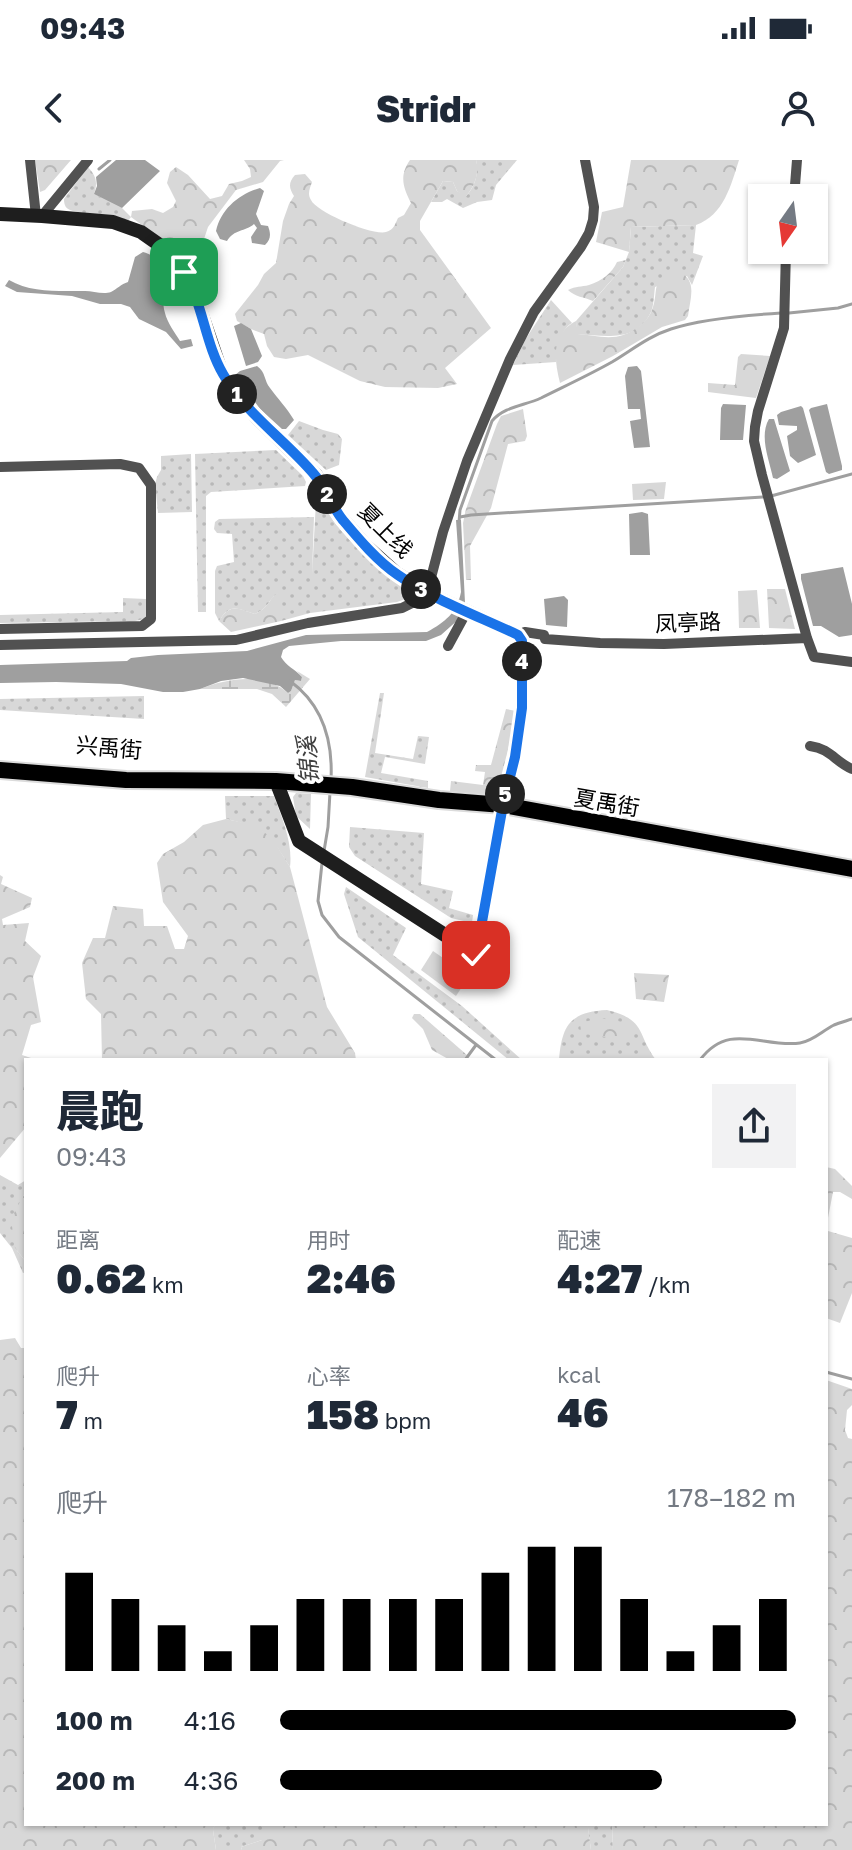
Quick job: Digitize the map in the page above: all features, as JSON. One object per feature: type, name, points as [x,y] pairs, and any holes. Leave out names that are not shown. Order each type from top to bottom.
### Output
[{"type":"main road","name":"兴禹街","points":[[0,760],[130,770],[214,781]]},
{"type":"main road","name":"兴禹街","points":[[0,770],[126,780],[276,781]]},
{"type":"main road","name":"夏禹街","points":[[276,781],[503,805],[852,869]]},
{"type":"street","points":[[30,160],[39,216]]},
{"type":"street","points":[[39,216],[88,160]]},
{"type":"street","points":[[0,645],[236,640],[308,623],[402,608],[433,595],[443,532],[467,461],[510,359],[534,312],[589,233],[594,207],[585,160]]},
{"type":"street","points":[[795,184],[797,160]]},
{"type":"street","name":"夏上线","points":[[0,214],[113,222],[141,232],[172,255],[191,283],[221,371],[231,387],[257,418],[316,475],[340,516],[366,546],[396,573],[433,595],[518,635],[522,641]]},
{"type":"street","points":[[786,264],[784,328],[758,411],[754,441],[814,657],[852,662]]},
{"type":"street","points":[[0,467],[120,464],[139,468],[151,485],[151,619],[142,626],[0,629]]},
{"type":"street","points":[[448,646],[467,611]]},
{"type":"street","name":"凤亭路","points":[[522,641],[525,632],[544,635],[545,639],[600,643],[664,644],[807,638]]},
{"type":"street","points":[[276,781],[299,841],[476,955],[503,805],[515,757],[522,708],[522,641]]},
{"type":"street","points":[[810,746],[823,748],[852,769]]},
{"type":"green space","points":[[35,160],[71,160],[40,192]]},
{"type":"green space","points":[[244,160],[284,160],[263,182],[236,190],[208,227],[203,242],[179,258],[169,245],[131,217],[132,211],[152,209],[163,213],[173,207],[176,201],[167,183],[170,172],[176,167],[210,199],[222,196],[229,184],[251,177]]},
{"type":"green space","points":[[410,160],[476,160],[475,180],[465,197],[457,191],[453,182],[443,181],[420,221],[420,230],[491,328],[445,368],[457,384],[438,388],[385,387],[360,381],[308,355],[286,359],[274,357],[264,334],[237,321],[235,314],[264,274],[276,263],[283,221],[294,196],[290,186],[295,175],[305,174],[312,182],[310,198],[323,211],[358,227],[386,232],[393,228],[411,203],[403,182]]},
{"type":"green space","points":[[476,160],[517,160],[496,185],[492,200],[463,208],[447,199],[431,202],[443,181],[453,182],[457,191],[466,196],[476,180]]},
{"type":"green space","points":[[631,160],[739,160],[725,198],[706,220],[696,225],[631,227],[629,252],[596,242],[602,212],[623,207]]},
{"type":"green space","points":[[88,167],[96,179],[94,194],[122,208],[131,217],[128,221],[66,207],[64,199]]},
{"type":"green space","points":[[696,225],[693,253],[703,256],[692,285],[687,276],[655,287],[651,312],[645,322],[628,333],[609,336],[577,334],[576,321],[623,267],[629,252],[631,227]]},
{"type":"green space","points":[[626,260],[593,301],[568,290],[598,281],[617,262]]},
{"type":"green space","points":[[167,266],[180,282],[185,295],[168,302],[164,269]]},
{"type":"green space","points":[[679,272],[691,285],[685,320],[662,327],[560,383],[556,348],[568,326],[576,321],[578,334],[612,337],[627,334],[640,326],[650,314],[659,282]]},
{"type":"green space","points":[[551,300],[572,323],[560,340],[556,362],[513,365],[525,340]]},
{"type":"green space","points":[[741,354],[770,356],[756,398],[708,392],[708,383],[735,385]]},
{"type":"green space","points":[[523,409],[527,436],[525,441],[508,444],[491,508],[470,546],[471,580],[466,580],[463,523],[466,509],[501,416]]},
{"type":"green space","points":[[299,421],[338,434],[342,439],[339,465],[326,470],[288,435]]},
{"type":"green space","points":[[276,450],[303,476],[305,486],[211,492],[206,496],[206,612],[198,612],[195,454]]},
{"type":"green space","points":[[191,454],[192,512],[158,513],[155,484],[161,470],[161,456]]},
{"type":"green space","points":[[666,482],[664,499],[633,500],[632,484]]},
{"type":"green space","points":[[321,499],[346,536],[410,589],[408,598],[310,613],[281,621],[281,592],[255,614],[231,609],[219,621],[215,613],[215,571],[217,566],[234,562],[232,534],[217,533],[215,522],[219,519],[314,517],[312,575],[316,501]]},
{"type":"green space","points":[[767,589],[785,589],[795,629],[769,628]]},
{"type":"green space","points":[[757,590],[760,628],[739,628],[738,591]]},
{"type":"green space","points":[[281,591],[281,621],[231,632],[219,621],[231,609],[255,614]]},
{"type":"green space","points":[[123,598],[146,599],[147,615],[144,619],[0,623],[0,615],[123,612]]},
{"type":"green space","points":[[297,671],[310,679],[286,707],[272,694],[257,689],[200,689],[246,679],[268,682],[288,693],[295,680],[301,681],[302,677]]},
{"type":"green space","points":[[380,693],[384,693],[375,753],[413,759],[418,736],[429,737],[425,764],[385,757],[381,773],[428,781],[428,788],[365,777]]},
{"type":"green space","points":[[144,696],[144,719],[0,710],[0,699]]},
{"type":"green space","points":[[506,709],[516,711],[497,792],[491,796],[450,791],[451,781],[483,785],[485,772],[475,771],[476,765],[491,765]]},
{"type":"green space","points":[[296,793],[311,794],[310,829],[296,816],[293,797]]},
{"type":"green space","points":[[225,796],[274,796],[288,840],[290,867],[265,834],[226,819]]},
{"type":"green space","points":[[226,819],[254,825],[272,838],[290,867],[327,1007],[356,1058],[102,1058],[101,1014],[86,999],[82,963],[93,938],[105,938],[113,906],[143,909],[144,926],[167,926],[175,949],[184,949],[188,936],[163,902],[157,863],[163,854],[184,842],[203,825]]},
{"type":"green space","points":[[350,827],[424,833],[421,884],[453,891],[449,908],[473,915],[472,923],[451,918],[355,856],[349,847]]},
{"type":"green space","points":[[0,875],[3,877],[1,884],[32,898],[30,907],[2,919],[3,925],[29,923],[25,941],[41,956],[33,977],[41,1022],[31,1025],[22,1055],[31,1058],[24,1058],[24,1129],[0,1158]]},
{"type":"green space","points":[[346,887],[406,928],[393,955],[462,1006],[520,1058],[507,1058],[358,937],[344,894]]},
{"type":"green space","points":[[433,951],[469,976],[456,996],[421,970]]},
{"type":"green space","points":[[634,973],[669,975],[664,1002],[636,999]]},
{"type":"green space","points":[[607,1010],[629,1018],[639,1029],[655,1058],[559,1058],[570,1023],[576,1017]]},
{"type":"green space","points":[[414,1014],[420,1014],[467,1055],[465,1058],[446,1058],[432,1050],[423,1029],[412,1018]]},
{"type":"green space","points":[[600,1018],[631,1026],[632,1033],[628,1040],[581,1031],[580,1023]]},
{"type":"green space","points":[[828,1167],[835,1169],[852,1186],[852,1199],[840,1192],[833,1192],[828,1218]]},
{"type":"green space","points":[[0,1175],[18,1185],[24,1181],[15,1248],[24,1259],[24,1273],[12,1248],[0,1233]]},
{"type":"green space","points":[[23,1196],[24,1259],[15,1248],[11,1219]]},
{"type":"green space","points":[[828,1231],[852,1238],[852,1293],[840,1323],[828,1319]]},
{"type":"green space","points":[[15,1338],[24,1348],[24,1826],[214,1826],[216,1850],[0,1850],[0,1340]]},
{"type":"green space","points":[[828,1381],[852,1389],[852,1405],[847,1410],[845,1430],[848,1438],[852,1439],[852,1850],[613,1850],[612,1826],[828,1826]]},
{"type":"green space","points":[[214,1826],[262,1826],[262,1840],[241,1847],[242,1850],[216,1850]]},
{"type":"green space","points":[[262,1826],[587,1826],[591,1850],[242,1850],[241,1847],[262,1840]]},
{"type":"green space","points":[[586,1826],[612,1826],[613,1850],[591,1850]]},
{"type":"shaded area","points":[[116,160],[145,160],[160,171],[122,208],[94,194],[96,177]]},
{"type":"shaded area","points":[[260,188],[264,191],[256,214],[261,225],[268,226],[270,236],[267,243],[252,243],[251,237],[257,228],[254,224],[233,234],[227,241],[220,239],[216,231],[227,209],[238,198]]},
{"type":"shaded area","points":[[143,252],[152,256],[161,269],[163,305],[169,324],[180,341],[191,339],[193,346],[181,349],[166,332],[139,319],[130,307],[121,304],[100,304],[72,296],[17,292],[5,286],[9,280],[36,289],[108,293],[128,282],[135,257]]},
{"type":"shaded area","points":[[241,323],[251,329],[262,356],[258,362],[246,366],[234,326]]},
{"type":"shaded area","points":[[257,366],[294,420],[286,429],[282,429],[260,409],[235,375]]},
{"type":"shaded area","points":[[637,366],[641,371],[650,447],[634,448],[630,421],[641,419],[640,409],[628,409],[625,376],[628,367]]},
{"type":"shaded area","points":[[723,404],[746,405],[743,440],[720,440]]},
{"type":"shaded area","points":[[827,404],[842,466],[842,470],[829,474],[809,410]]},
{"type":"shaded area","points":[[801,406],[816,455],[798,463],[790,456],[787,436],[797,430],[797,426],[779,425],[777,415]]},
{"type":"shaded area","points":[[769,419],[774,419],[790,471],[777,479],[773,478],[766,448],[765,433]]},
{"type":"shaded area","points":[[629,514],[648,514],[650,555],[630,555]]},
{"type":"shaded area","points":[[456,520],[461,520],[465,603],[460,618],[441,635],[426,641],[341,641],[289,646],[283,650],[281,657],[302,677],[301,681],[295,680],[288,693],[280,686],[243,678],[183,692],[163,692],[121,684],[0,683],[0,665],[127,661],[158,655],[247,651],[306,635],[427,632],[449,616],[457,606],[461,592]]},
{"type":"shaded area","points":[[843,567],[852,604],[852,635],[839,637],[821,626],[813,626],[801,574]]},
{"type":"shaded area","points":[[564,596],[568,600],[567,627],[546,625],[544,599]]},
{"type":"waterway","points":[[99,169],[110,160]]},
{"type":"waterway","points":[[789,313],[852,304]]},
{"type":"waterway","points":[[459,522],[460,510],[492,421],[503,412],[541,398],[671,329],[711,320],[781,313]]},
{"type":"waterway","points":[[771,496],[852,474]]},
{"type":"waterway","points":[[460,517],[763,497]]},
{"type":"waterway","name":"锦溪","points":[[290,681],[311,701],[324,724],[330,751],[331,780]]},
{"type":"waterway","name":"锦溪","points":[[324,851],[330,792]]},
{"type":"waterway","name":"锦溪","points":[[322,863],[318,901],[322,915],[339,937],[493,1058]]},
{"type":"waterway","points":[[702,1058],[711,1048],[734,1039],[786,1044],[805,1042],[834,1025],[852,1019]]},
{"type":"waterway","points":[[466,1058],[476,1045]]},
{"type":"waterway","name":"锦溪","points":[[828,1373],[852,1379]]},
{"type":"route","points":[[184,272],[199,303],[221,371],[231,387],[257,418],[316,475],[340,516],[366,546],[396,573],[427,593],[518,635],[522,641],[523,693],[515,757],[503,805],[476,955]]}]
